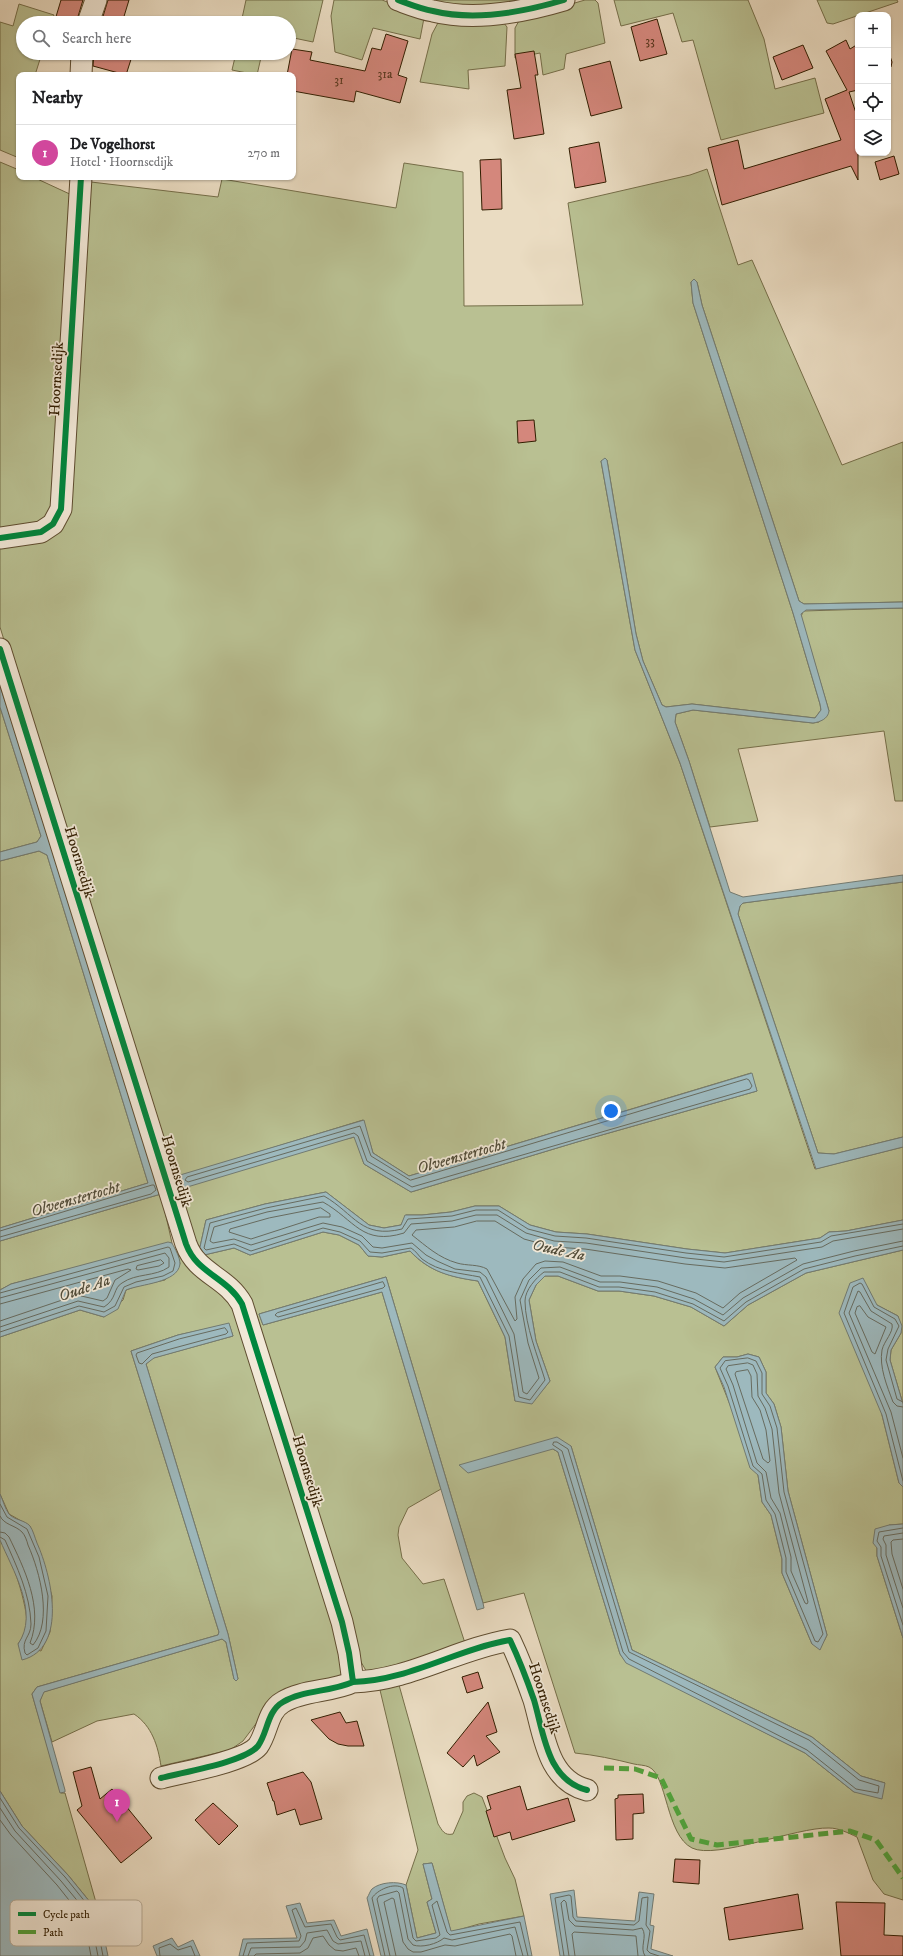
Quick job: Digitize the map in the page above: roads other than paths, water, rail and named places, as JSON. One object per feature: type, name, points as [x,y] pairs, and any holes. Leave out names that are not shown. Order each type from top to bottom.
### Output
[{"type":"street","points":[[90,16],[96,0]]},
{"type":"street","points":[[398,0],[432,11],[448,14],[496,14],[526,10],[564,0]]},
{"type":"street","points":[[81,72],[82,60]]},
{"type":"street","name":"Hoornsedijk","points":[[0,538],[41,532],[53,524],[61,509],[81,180]]},
{"type":"street","name":"Hoornsedijk","points":[[0,649],[186,1244],[193,1259],[230,1287],[242,1304],[342,1622],[349,1653],[353,1682]]},
{"type":"street","name":"Hoornsedijk","points":[[161,1778],[242,1757],[253,1752],[259,1745],[268,1721],[281,1703],[295,1696],[332,1689],[353,1682],[388,1678],[488,1644],[510,1640],[534,1700],[547,1750],[556,1768],[574,1787],[587,1790]]},
{"type":"water","points":[[694,279],[697,282],[702,305],[799,601],[804,604],[903,602],[903,608],[806,610],[801,614],[829,711],[827,716],[821,721],[813,723],[693,710],[676,714],[675,722],[689,761],[730,892],[743,897],[903,875],[903,882],[743,903],[740,906],[738,914],[818,1153],[834,1154],[903,1137],[903,1147],[816,1169],[680,763],[635,650],[601,461],[605,458],[607,460],[636,634],[643,661],[662,705],[666,707],[692,704],[815,718],[821,710],[820,704],[793,613],[693,303],[691,282]]},
{"type":"water","points":[[0,686],[51,841],[161,1194],[0,1241],[0,1228],[148,1183],[47,855],[39,851],[0,861],[0,852],[37,842],[41,836],[0,707]]},
{"type":"water","points":[[752,1073],[757,1091],[577,1142],[411,1192],[364,1164],[354,1137],[184,1188],[180,1175],[364,1120],[373,1153],[409,1176]]},
{"type":"water","name":"Oude Aa","points":[[326,1192],[369,1225],[384,1228],[401,1225],[405,1215],[451,1212],[475,1206],[499,1206],[530,1225],[556,1232],[587,1234],[687,1249],[725,1253],[820,1238],[829,1232],[846,1231],[903,1220],[903,1250],[806,1273],[748,1305],[724,1326],[691,1307],[654,1296],[619,1291],[598,1291],[558,1276],[545,1276],[536,1285],[529,1300],[536,1341],[550,1381],[532,1404],[515,1401],[505,1337],[478,1281],[458,1278],[433,1269],[410,1251],[382,1257],[368,1256],[359,1245],[339,1235],[323,1232],[250,1255],[234,1248],[204,1255],[198,1249],[200,1247],[206,1220],[265,1204]]},
{"type":"water","name":"Oude Aa","points":[[168,1242],[172,1243],[180,1261],[178,1270],[166,1279],[126,1290],[118,1309],[104,1317],[80,1310],[0,1337],[0,1290],[11,1284]]},
{"type":"water","points":[[386,1277],[483,1603],[484,1608],[477,1610],[382,1292],[263,1325],[259,1314]]},
{"type":"water","points":[[863,1278],[877,1305],[898,1316],[902,1326],[901,1333],[891,1350],[890,1360],[903,1404],[903,1487],[899,1483],[882,1415],[839,1313],[850,1283]]},
{"type":"water","points":[[229,1323],[233,1336],[154,1358],[146,1364],[228,1634],[238,1679],[236,1681],[234,1679],[226,1642],[222,1639],[44,1692],[40,1701],[65,1790],[65,1792],[60,1793],[32,1694],[37,1687],[218,1635],[219,1632],[131,1351],[178,1335]]},
{"type":"water","points":[[748,1354],[759,1357],[766,1372],[766,1393],[774,1404],[781,1427],[788,1491],[827,1635],[820,1650],[812,1644],[782,1573],[782,1559],[771,1515],[762,1502],[758,1475],[750,1468],[724,1387],[715,1367],[723,1357],[737,1357]]},
{"type":"water","points":[[557,1437],[571,1446],[632,1650],[812,1737],[861,1776],[885,1783],[882,1799],[854,1792],[805,1753],[626,1663],[620,1654],[558,1452],[553,1449],[468,1473],[459,1465]]},
{"type":"water","points":[[0,1494],[9,1514],[14,1518],[25,1522],[31,1528],[42,1556],[51,1590],[51,1626],[46,1641],[37,1653],[22,1660],[18,1644],[24,1632],[26,1619],[25,1605],[17,1577],[0,1540]]},
{"type":"water","points":[[903,1524],[903,1638],[877,1556],[877,1548],[873,1543],[875,1529],[889,1525]]},
{"type":"water","points":[[0,1791],[22,1826],[68,1875],[88,1900],[10,1900],[10,1946],[106,1946],[108,1956],[0,1956]]},
{"type":"water","points":[[432,1863],[451,1931],[524,1916],[532,1956],[381,1956],[367,1898],[372,1889],[379,1885],[398,1883],[406,1885],[417,1938],[436,1933],[427,1902],[432,1899],[423,1864]]},
{"type":"water","points":[[574,1890],[577,1917],[635,1921],[639,1892],[654,1894],[650,1925],[654,1926],[651,1949],[673,1956],[560,1956],[550,1894]]},
{"type":"water","points":[[300,1903],[307,1923],[334,1920],[341,1936],[367,1929],[374,1956],[239,1956],[243,1939],[297,1938],[286,1906]]},
{"type":"water","points":[[172,1938],[178,1947],[193,1940],[200,1956],[157,1956],[153,1946]]},
{"type":"place","name":"De Vogelhorst","points":[[117,1822]]},
{"type":"water label","name":"Olveenstertocht","points":[[461,1155]]},
{"type":"water label","name":"Olveenstertocht","points":[[75,1198]]}]
